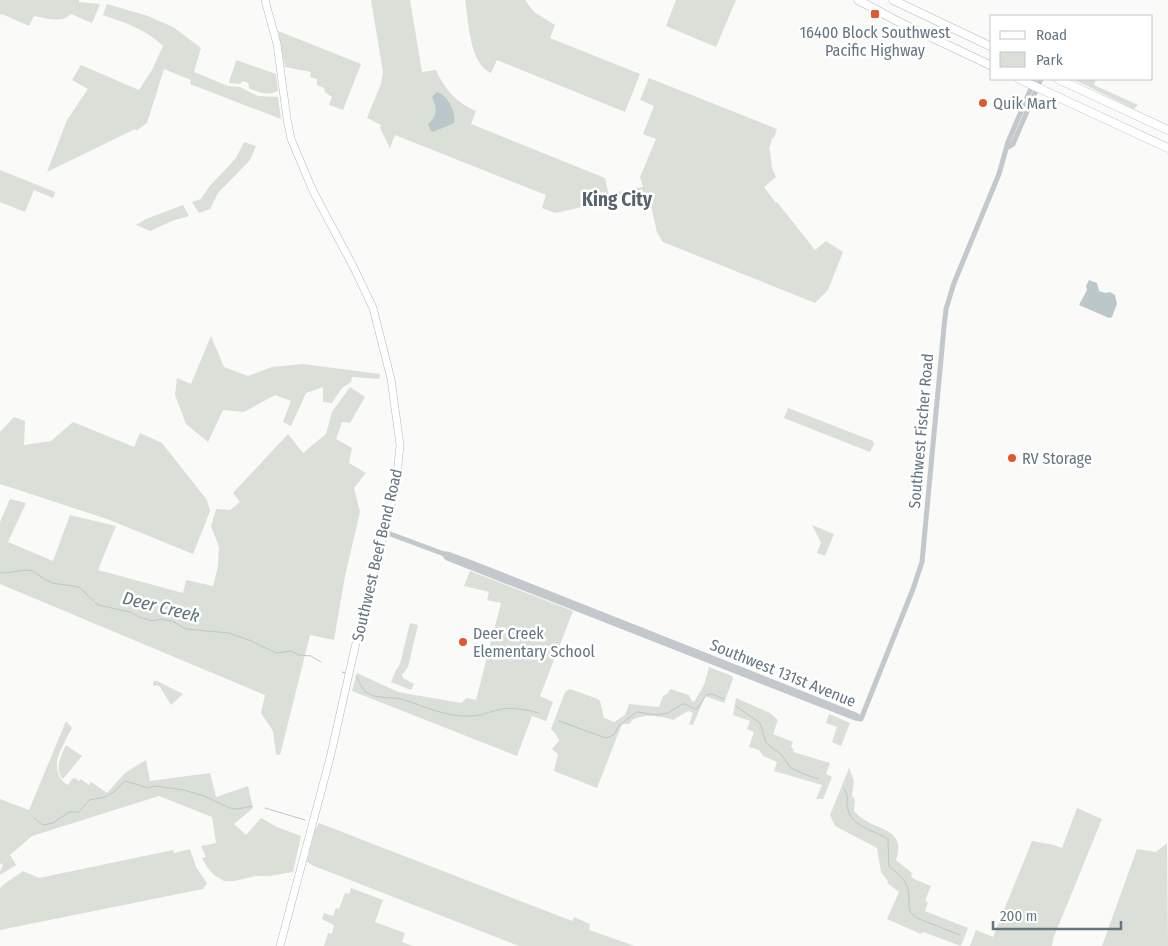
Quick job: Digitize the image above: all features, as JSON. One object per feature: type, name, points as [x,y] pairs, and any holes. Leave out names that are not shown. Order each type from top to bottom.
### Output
[{"type":"highway","points":[[858,0],[897,21],[990,65]]},
{"type":"highway","points":[[893,0],[990,46]]},
{"type":"highway","points":[[1022,80],[1035,84],[1168,148]]},
{"type":"highway","points":[[1060,80],[1168,130]]},
{"type":"main road","name":"Southwest Beef Bend Road","points":[[265,0],[277,44],[286,116],[294,146],[313,191],[353,266],[372,308],[391,379],[398,423],[399,460],[396,485],[330,758],[280,946]]},
{"type":"street","name":"Southwest Fischer Road","points":[[861,719],[922,562],[943,335],[948,301],[999,174],[1008,146],[1012,144],[1035,84]]},
{"type":"street","name":"Southwest 131st Avenue","points":[[385,532],[448,554],[831,705],[856,715],[861,719]]},
{"type":"green space","points":[[0,0],[79,0],[79,2],[100,4],[92,23],[71,14],[58,20],[34,16],[29,26],[2,14],[0,15]]},
{"type":"green space","points":[[371,0],[410,0],[422,72],[436,70],[452,95],[476,111],[471,124],[605,178],[610,201],[555,213],[542,208],[546,195],[395,135],[390,148],[380,128],[381,125],[367,118],[381,84],[383,72]]},
{"type":"green space","points":[[465,0],[525,0],[534,12],[555,25],[550,38],[640,74],[625,112],[497,60],[491,73],[484,68],[474,51]]},
{"type":"green space","points":[[676,0],[736,0],[716,47],[666,26]]},
{"type":"green space","points":[[107,4],[148,16],[173,27],[201,48],[194,72],[228,86],[240,87],[258,96],[278,97],[281,119],[190,84],[191,80],[164,69],[147,123],[136,131],[135,129],[47,172],[67,120],[88,89],[72,80],[81,65],[139,90],[152,70],[163,46],[142,31],[103,15]]},
{"type":"green space","points":[[278,31],[361,64],[343,110],[329,105],[332,97],[325,92],[324,88],[317,85],[317,79],[310,77],[311,72],[285,67]]},
{"type":"green space","points":[[236,60],[276,74],[278,91],[263,93],[249,88],[248,83],[243,81],[240,84],[229,83]]},
{"type":"green space","points":[[649,78],[777,129],[769,150],[772,168],[776,177],[764,187],[815,250],[826,241],[843,252],[828,290],[815,303],[663,242],[657,232],[648,193],[620,199],[618,192],[643,187],[640,177],[656,139],[643,134],[654,106],[640,100]]},
{"type":"green space","points":[[1075,80],[1096,80],[1094,85],[1138,105],[1134,109]]},
{"type":"green space","points":[[244,142],[256,146],[250,160],[218,193],[210,209],[199,213],[192,202],[201,199],[209,187],[236,158]]},
{"type":"green space","points":[[0,170],[55,192],[53,198],[34,190],[25,212],[0,202]]},
{"type":"green space","points":[[183,205],[189,216],[150,231],[136,225],[146,219]]},
{"type":"green space","points":[[211,336],[224,367],[248,376],[272,367],[303,364],[380,374],[379,379],[352,377],[351,382],[342,388],[332,403],[323,402],[323,387],[306,393],[291,426],[283,422],[291,401],[275,395],[244,412],[223,410],[208,442],[186,424],[175,395],[177,378],[191,384]]},
{"type":"green space","points":[[350,387],[365,397],[350,423],[342,422],[336,439],[352,448],[349,463],[366,473],[354,488],[360,512],[345,576],[334,640],[310,635],[280,755],[276,754],[273,731],[261,713],[265,695],[0,584],[0,522],[10,499],[26,503],[8,542],[53,561],[70,515],[116,526],[98,570],[183,593],[186,580],[213,586],[218,566],[219,547],[211,526],[216,509],[230,510],[240,502],[233,493],[288,434],[303,453],[326,434],[332,412]]},
{"type":"green space","points":[[788,408],[873,441],[874,444],[870,452],[784,418]]},
{"type":"green space","points":[[14,417],[25,421],[24,445],[51,441],[73,422],[134,447],[140,433],[162,443],[207,500],[210,511],[193,554],[107,519],[0,484],[0,432]]},
{"type":"green space","points":[[812,525],[834,534],[825,556],[817,553],[821,543]]},
{"type":"green space","points":[[470,571],[573,611],[540,696],[553,702],[546,721],[532,716],[517,756],[352,691],[357,673],[398,692],[461,703],[467,698],[476,700],[501,603],[487,600],[489,592],[464,586]]},
{"type":"green space","points":[[410,623],[418,625],[408,667],[402,675],[403,678],[414,684],[411,690],[391,682],[400,664]]},
{"type":"green space","points":[[709,667],[732,676],[733,679],[724,703],[705,696],[693,725],[689,724],[693,713],[688,711],[673,720],[656,716],[643,716],[632,720],[629,724],[622,724],[597,788],[554,771],[558,754],[552,749],[559,741],[551,729],[565,692],[570,689],[598,699],[604,718],[614,722],[625,715],[629,704],[659,707],[663,696],[670,689],[689,695],[694,702],[704,685]]},
{"type":"green space","points":[[154,681],[183,694],[171,705],[160,687],[154,686]]},
{"type":"green space","points":[[736,698],[770,713],[778,720],[773,734],[793,742],[791,747],[794,750],[793,752],[830,763],[826,774],[832,777],[823,799],[816,799],[822,785],[774,771],[777,762],[763,756],[759,750],[749,747],[754,732],[747,729],[750,721],[733,715]]},
{"type":"green space","points":[[829,714],[850,723],[841,746],[832,742],[837,727],[826,723]]},
{"type":"green space","points":[[66,721],[72,728],[59,754],[57,764],[62,781],[68,785],[72,779],[75,778],[79,781],[81,779],[89,785],[91,782],[107,793],[125,773],[146,760],[150,781],[210,773],[216,797],[248,786],[253,808],[234,824],[246,835],[261,818],[277,827],[301,836],[293,872],[224,881],[214,875],[202,858],[206,857],[201,846],[216,843],[212,817],[159,796],[32,836],[10,855],[16,865],[0,875],[3,865],[0,863],[0,799],[29,810]]},
{"type":"green space","points":[[66,745],[82,756],[63,779],[60,776],[59,767],[60,758]]},
{"type":"green space","points":[[849,768],[854,781],[852,796],[855,800],[854,811],[863,819],[895,837],[898,843],[896,860],[912,873],[911,876],[914,879],[931,886],[925,901],[928,902],[925,911],[968,928],[961,946],[923,932],[921,934],[887,919],[899,892],[887,883],[888,881],[881,872],[877,848],[835,826],[830,815]]},
{"type":"green space","points":[[1077,808],[1102,819],[1053,939],[1052,946],[970,946],[976,930],[993,937],[1032,841],[1062,848]]},
{"type":"green space","points":[[319,823],[572,921],[574,917],[590,924],[589,930],[635,946],[519,946],[307,862],[315,830]]},
{"type":"green space","points":[[1167,843],[1168,946],[1102,946],[1137,849],[1156,852]]},
{"type":"green space","points":[[190,849],[196,867],[207,883],[203,889],[0,930],[0,888],[23,871],[39,878],[173,850],[174,853]]},
{"type":"green space","points":[[351,888],[383,900],[375,922],[405,933],[402,942],[413,946],[324,946],[328,933],[332,934],[334,925],[322,919],[324,913],[333,916],[336,908],[339,909],[345,893],[349,894]]},
{"type":"shaded area","points":[[437,92],[448,100],[454,114],[454,123],[433,132],[428,124],[435,114],[436,108],[432,97]]},
{"type":"shaded area","points":[[1089,280],[1097,283],[1099,291],[1110,292],[1115,295],[1117,304],[1112,317],[1109,318],[1079,305],[1087,290],[1086,286]]},
{"type":"waterway","name":"Deer Creek","points":[[0,572],[33,571],[52,583],[79,587],[98,605],[130,612],[153,621],[161,619],[172,621],[186,629],[229,633],[276,653],[291,651],[299,655],[311,656],[321,662]]},
{"type":"waterway","name":"Deer Creek","points":[[356,676],[363,689],[370,694],[404,700],[453,715],[474,716],[511,708],[539,713]]},
{"type":"waterway","name":"Deer Creek","points":[[559,721],[606,738],[614,735],[618,727],[637,712],[658,715],[668,713],[682,704],[695,709],[699,707],[706,695],[712,694],[724,699]]},
{"type":"waterway","name":"Deer Creek","points":[[736,706],[760,723],[766,743],[781,754],[791,768],[818,779]]},
{"type":"waterway","points":[[34,818],[43,825],[53,823],[69,812],[79,812],[89,800],[105,797],[115,791],[125,781],[149,788],[154,786],[184,790],[204,796],[230,808],[238,809],[252,806]]},
{"type":"waterway","name":"Deer Creek","points":[[844,788],[847,794],[848,810],[854,821],[888,839],[889,867],[906,883],[909,892],[909,909],[912,913],[917,918],[960,935]]},
{"type":"waterway","points":[[265,808],[305,820]]},
{"type":"place","name":"16400 Block Southwest Pacific Highway","points":[[875,14]]},
{"type":"place","name":"Quik Mart","points":[[983,103]]},
{"type":"place","name":"RV Storage","points":[[1012,458]]},
{"type":"place","name":"Deer Creek Elementary School","points":[[463,642]]},
{"type":"district","name":"King City","points":[[617,199]]}]
